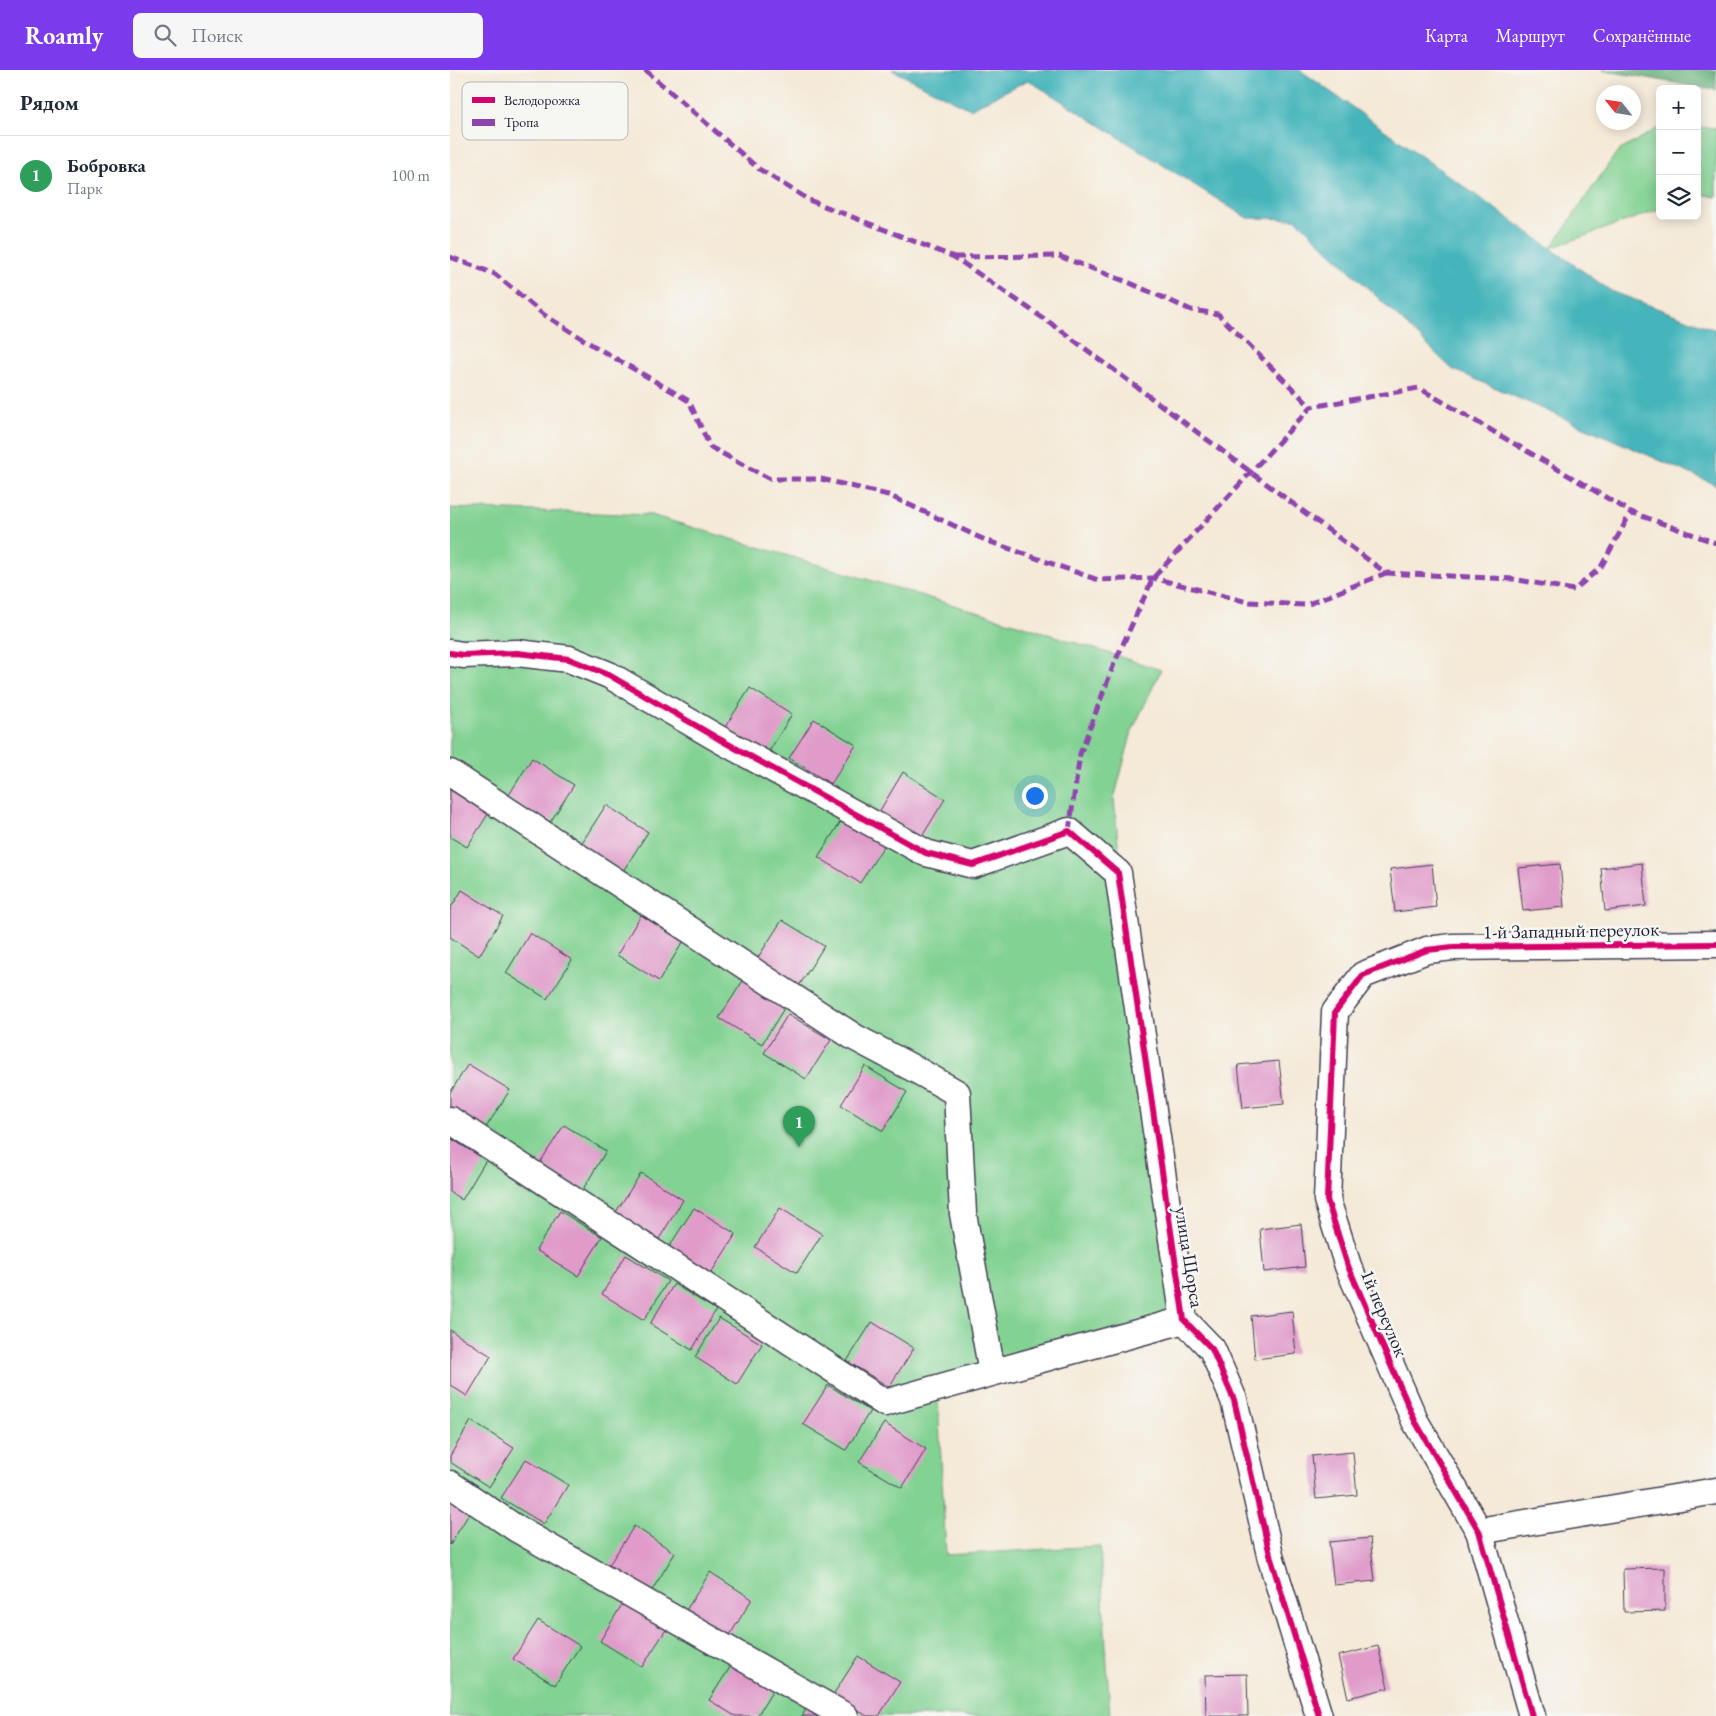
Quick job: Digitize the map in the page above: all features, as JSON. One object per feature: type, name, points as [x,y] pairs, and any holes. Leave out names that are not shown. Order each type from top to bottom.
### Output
[{"type":"street","name":"улица Щорса","points":[[450,653],[463,655],[517,653],[569,659],[608,674],[720,739],[926,853],[973,865],[1068,831],[1118,873],[1184,1320],[1212,1349],[1234,1400],[1271,1558],[1319,1716]]},
{"type":"street","points":[[450,773],[854,1037],[957,1094],[963,1214],[992,1372]]},
{"type":"street","name":"1-й Западный переулок","points":[[1427,950],[1453,947],[1716,944]]},
{"type":"street","name":"1й переулок","points":[[1427,950],[1363,974],[1335,1012],[1328,1200],[1348,1266],[1415,1421],[1479,1531],[1532,1716]]},
{"type":"street","points":[[450,1120],[884,1403],[1184,1320]]},
{"type":"street","points":[[450,1484],[517,1529],[845,1716]]},
{"type":"street","points":[[1479,1531],[1716,1491]]},
{"type":"green space","points":[[1601,70],[1716,70],[1716,90],[1701,87],[1701,85],[1687,85]]},
{"type":"green space","points":[[1701,127],[1716,128],[1716,197],[1702,194]]},
{"type":"green space","points":[[1656,129],[1656,210],[1551,248],[1617,152]]},
{"type":"green space","points":[[450,508],[651,515],[1024,626],[1161,670],[1132,731],[1114,799],[1133,1007],[1181,1324],[937,1382],[946,1555],[1100,1546],[1110,1716],[450,1716]]},
{"type":"water","points":[[892,70],[1300,70],[1611,291],[1716,330],[1716,485],[1452,369],[1296,219],[1247,218],[1028,80],[970,109]]},
{"type":"building","points":[[750,688],[792,714],[768,753],[725,727]]},
{"type":"building","points":[[814,719],[856,745],[831,784],[789,758]]},
{"type":"building","points":[[532,758],[574,785],[549,824],[507,798]]},
{"type":"building","points":[[903,772],[945,799],[921,838],[879,812]]},
{"type":"building","points":[[450,782],[492,808],[467,847],[450,837]]},
{"type":"building","points":[[606,805],[648,832],[623,871],[581,844]]},
{"type":"building","points":[[843,818],[885,844],[860,883],[818,857]]},
{"type":"building","points":[[1642,863],[1646,906],[1605,911],[1601,868]]},
{"type":"building","points":[[1432,864],[1436,907],[1395,912],[1390,869]]},
{"type":"building","points":[[1560,864],[1564,907],[1523,911],[1518,868]]},
{"type":"building","points":[[462,890],[503,916],[479,956],[450,937],[450,909]]},
{"type":"building","points":[[641,915],[683,942],[659,981],[617,955]]},
{"type":"building","points":[[782,920],[824,946],[799,986],[757,959]]},
{"type":"building","points":[[530,933],[572,960],[547,999],[506,973]]},
{"type":"building","points":[[744,979],[786,1005],[762,1044],[719,1018]]},
{"type":"building","points":[[788,1014],[831,1040],[806,1079],[764,1053]]},
{"type":"building","points":[[1279,1061],[1284,1104],[1243,1108],[1238,1065]]},
{"type":"building","points":[[468,1064],[510,1090],[485,1129],[450,1107],[450,1093]]},
{"type":"building","points":[[865,1066],[907,1092],[883,1131],[841,1105]]},
{"type":"building","points":[[564,1125],[606,1151],[582,1191],[539,1164]]},
{"type":"building","points":[[450,1138],[486,1160],[462,1200],[450,1192]]},
{"type":"building","points":[[641,1173],[683,1200],[659,1239],[616,1212]]},
{"type":"building","points":[[694,1208],[736,1234],[711,1273],[669,1247]]},
{"type":"building","points":[[780,1208],[822,1234],[797,1273],[755,1247]]},
{"type":"building","points":[[560,1211],[602,1237],[578,1276],[536,1250]]},
{"type":"building","points":[[1301,1224],[1305,1267],[1264,1272],[1260,1229]]},
{"type":"building","points":[[626,1255],[668,1281],[644,1320],[602,1294]]},
{"type":"building","points":[[674,1284],[716,1310],[692,1350],[650,1324]]},
{"type":"building","points":[[1292,1311],[1296,1354],[1255,1359],[1251,1316]]},
{"type":"building","points":[[719,1318],[762,1344],[737,1384],[695,1357]]},
{"type":"building","points":[[872,1322],[914,1348],[889,1387],[847,1361]]},
{"type":"building","points":[[450,1330],[491,1356],[467,1396],[450,1385]]},
{"type":"building","points":[[828,1385],[870,1411],[846,1450],[803,1424]]},
{"type":"building","points":[[471,1421],[514,1448],[489,1487],[450,1462],[450,1456]]},
{"type":"building","points":[[884,1423],[926,1449],[902,1488],[859,1462]]},
{"type":"building","points":[[1353,1452],[1357,1495],[1316,1499],[1312,1456]]},
{"type":"building","points":[[526,1459],[568,1485],[544,1524],[501,1498]]},
{"type":"building","points":[[450,1500],[470,1512],[450,1545]]},
{"type":"building","points":[[634,1526],[675,1553],[651,1592],[609,1565]]},
{"type":"building","points":[[1370,1538],[1375,1581],[1334,1585],[1329,1542]]},
{"type":"building","points":[[1665,1568],[1665,1611],[1624,1612],[1623,1569]]},
{"type":"building","points":[[710,1572],[752,1599],[728,1638],[685,1612]]},
{"type":"building","points":[[624,1601],[667,1628],[642,1667],[600,1641]]},
{"type":"building","points":[[538,1620],[580,1646],[555,1685],[513,1659]]},
{"type":"building","points":[[1378,1646],[1388,1688],[1348,1698],[1338,1656]]},
{"type":"building","points":[[858,1656],[900,1682],[879,1716],[867,1716],[833,1695]]},
{"type":"building","points":[[734,1661],[775,1687],[757,1716],[735,1716],[709,1700]]},
{"type":"building","points":[[1247,1674],[1248,1716],[1206,1716],[1205,1675]]},
{"type":"building","points":[[809,1704],[828,1716],[802,1716]]},
{"type":"marked path","points":[[645,70],[759,169],[809,200],[954,257],[1059,329],[1386,573],[1513,579],[1574,590],[1601,567],[1631,512],[1716,543]]},
{"type":"marked path","points":[[954,257],[1059,256],[1130,283],[1191,310],[1218,314],[1311,407]]},
{"type":"marked path","points":[[450,257],[495,274],[543,314],[689,401],[710,447],[770,479],[821,479],[888,495],[985,540],[1098,580],[1153,578],[1248,602],[1306,605],[1386,573]]},
{"type":"marked path","points":[[1069,831],[1080,754],[1114,664],[1153,578],[1311,407],[1419,388],[1631,512]]},
{"type":"cycle path","points":[[450,653],[463,655],[517,653],[569,659],[609,675],[719,739],[926,853],[973,865],[1069,831],[1118,873],[1184,1320],[1212,1349],[1234,1400],[1271,1559],[1319,1716]]},
{"type":"cycle path","points":[[1532,1716],[1479,1531],[1415,1421],[1348,1266],[1327,1200],[1335,1012],[1363,975],[1427,950],[1453,947],[1716,944]]},
{"type":"place","name":"Бобровка","points":[[799,1147]]}]
